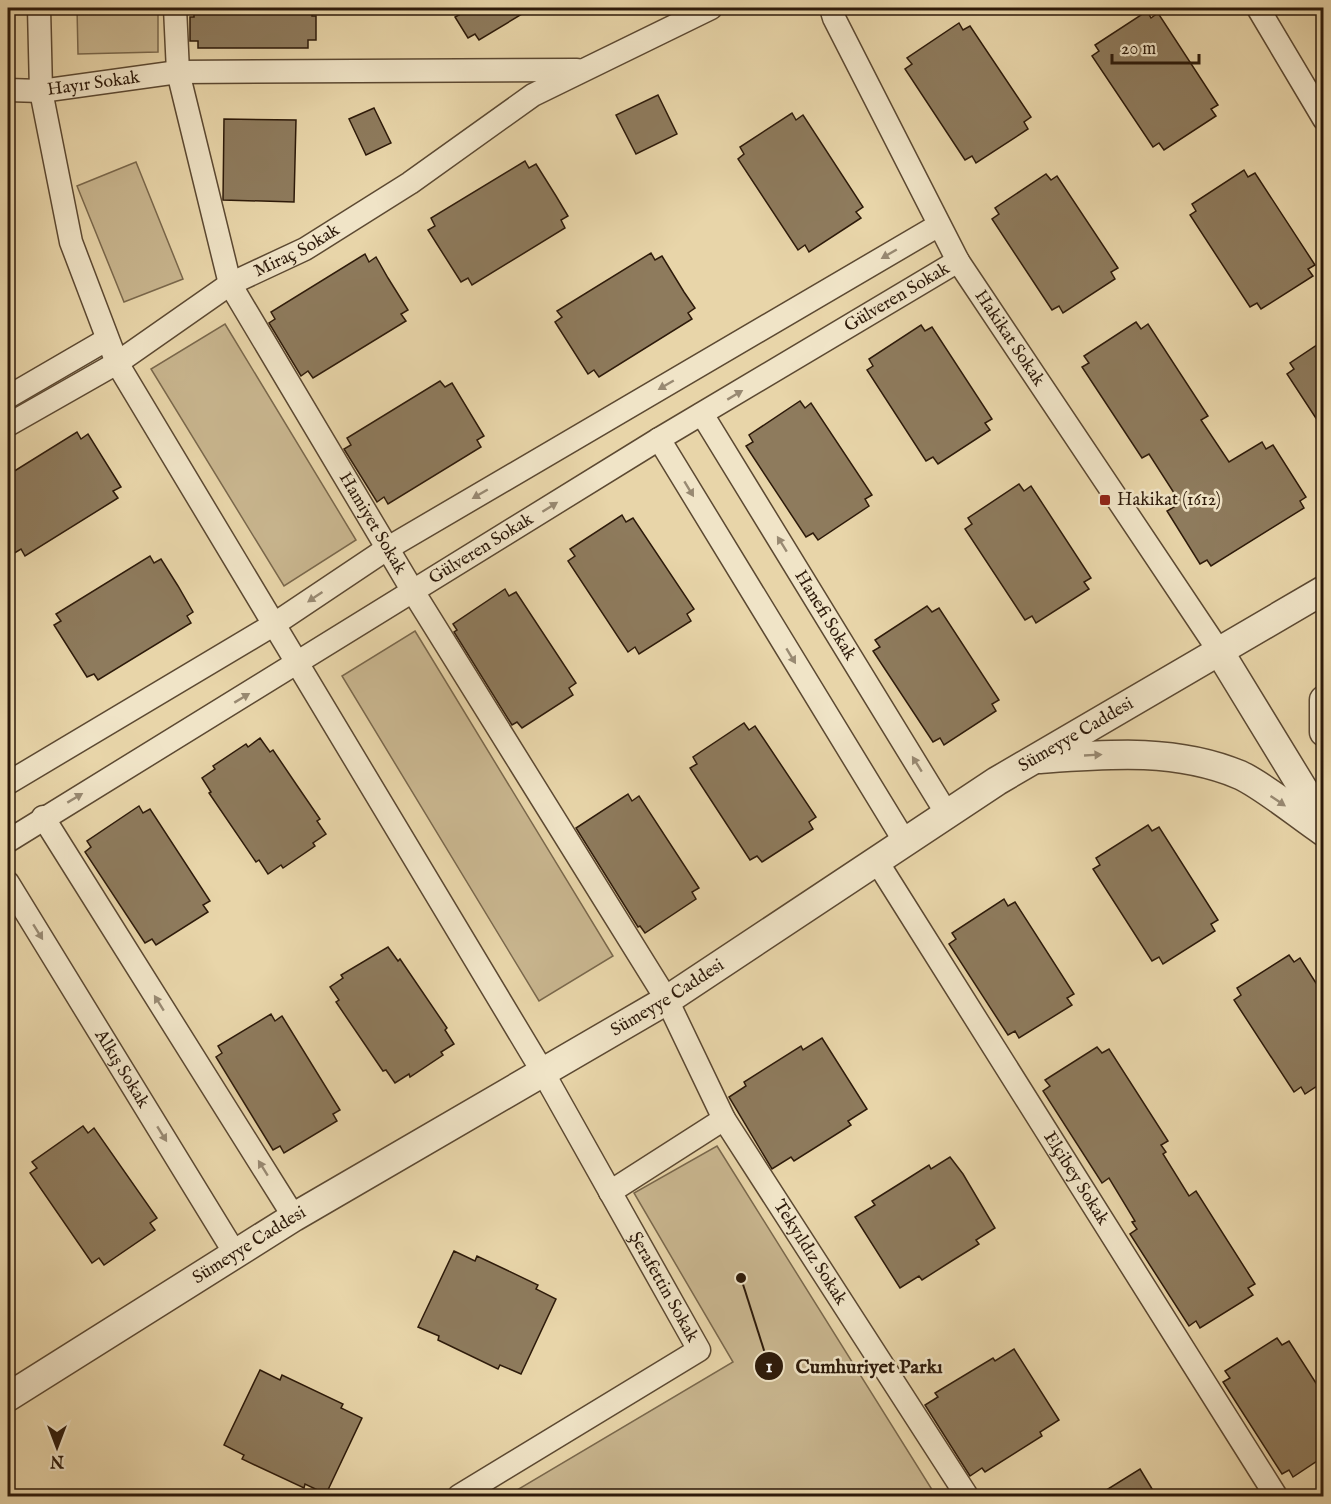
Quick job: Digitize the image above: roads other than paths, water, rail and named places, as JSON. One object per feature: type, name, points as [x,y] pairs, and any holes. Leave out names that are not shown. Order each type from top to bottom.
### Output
[{"type":"street","name":"Şerafettin Sokak","points":[[39,8],[41,91],[71,242],[106,340],[117,363],[544,1074],[699,1350],[459,1497]]},
{"type":"street","name":"Hamiyet Sokak","points":[[175,8],[178,72],[230,284],[414,593],[667,1000]]},
{"type":"street","name":"Miraç Sokak","points":[[8,425],[117,363],[230,284],[305,249],[411,183],[534,95],[711,8]]},
{"type":"street","name":"Hakikat Sokak","points":[[831,8],[834,18],[958,261],[1218,651]]},
{"type":"street","points":[[1258,8],[1323,119]]},
{"type":"street","name":"Miraç Sokak","points":[[178,72],[581,70]]},
{"type":"street","name":"Hayır Sokak","points":[[8,90],[41,91],[178,72]]},
{"type":"street","points":[[8,783],[273,624],[388,549],[939,225]]},
{"type":"street","name":"Gülveren Sokak","points":[[10,835],[43,818],[414,593],[659,439],[958,261]]},
{"type":"street","points":[[8,397],[106,340]]},
{"type":"street","name":"Hanefi Sokak","points":[[702,414],[947,814]]},
{"type":"street","points":[[659,439],[905,842]]},
{"type":"street","name":"Sümeyye Caddesi","points":[[8,1397],[294,1217],[544,1074],[667,1000],[876,860],[1035,759],[1323,590]]},
{"type":"street","points":[[1218,651],[1323,823]]},
{"type":"street","points":[[1323,700],[1323,732]]},
{"type":"street","points":[[1035,759],[1097,755],[1175,755],[1241,776],[1323,832]]},
{"type":"street","points":[[43,818],[294,1217]]},
{"type":"street","name":"Elçibey Sokak","points":[[876,860],[1276,1497]]},
{"type":"street","name":"Alkış Sokak","points":[[8,883],[237,1255]]},
{"type":"street","name":"Tekyıldız Sokak","points":[[667,1000],[724,1119],[967,1497]]},
{"type":"street","points":[[610,1192],[724,1119]]},
{"type":"place","name":"Hakikat (1612)","points":[[1105,500]]},
{"type":"place","name":"Cumhuriyet Parkı","points":[[741,1278]]}]
